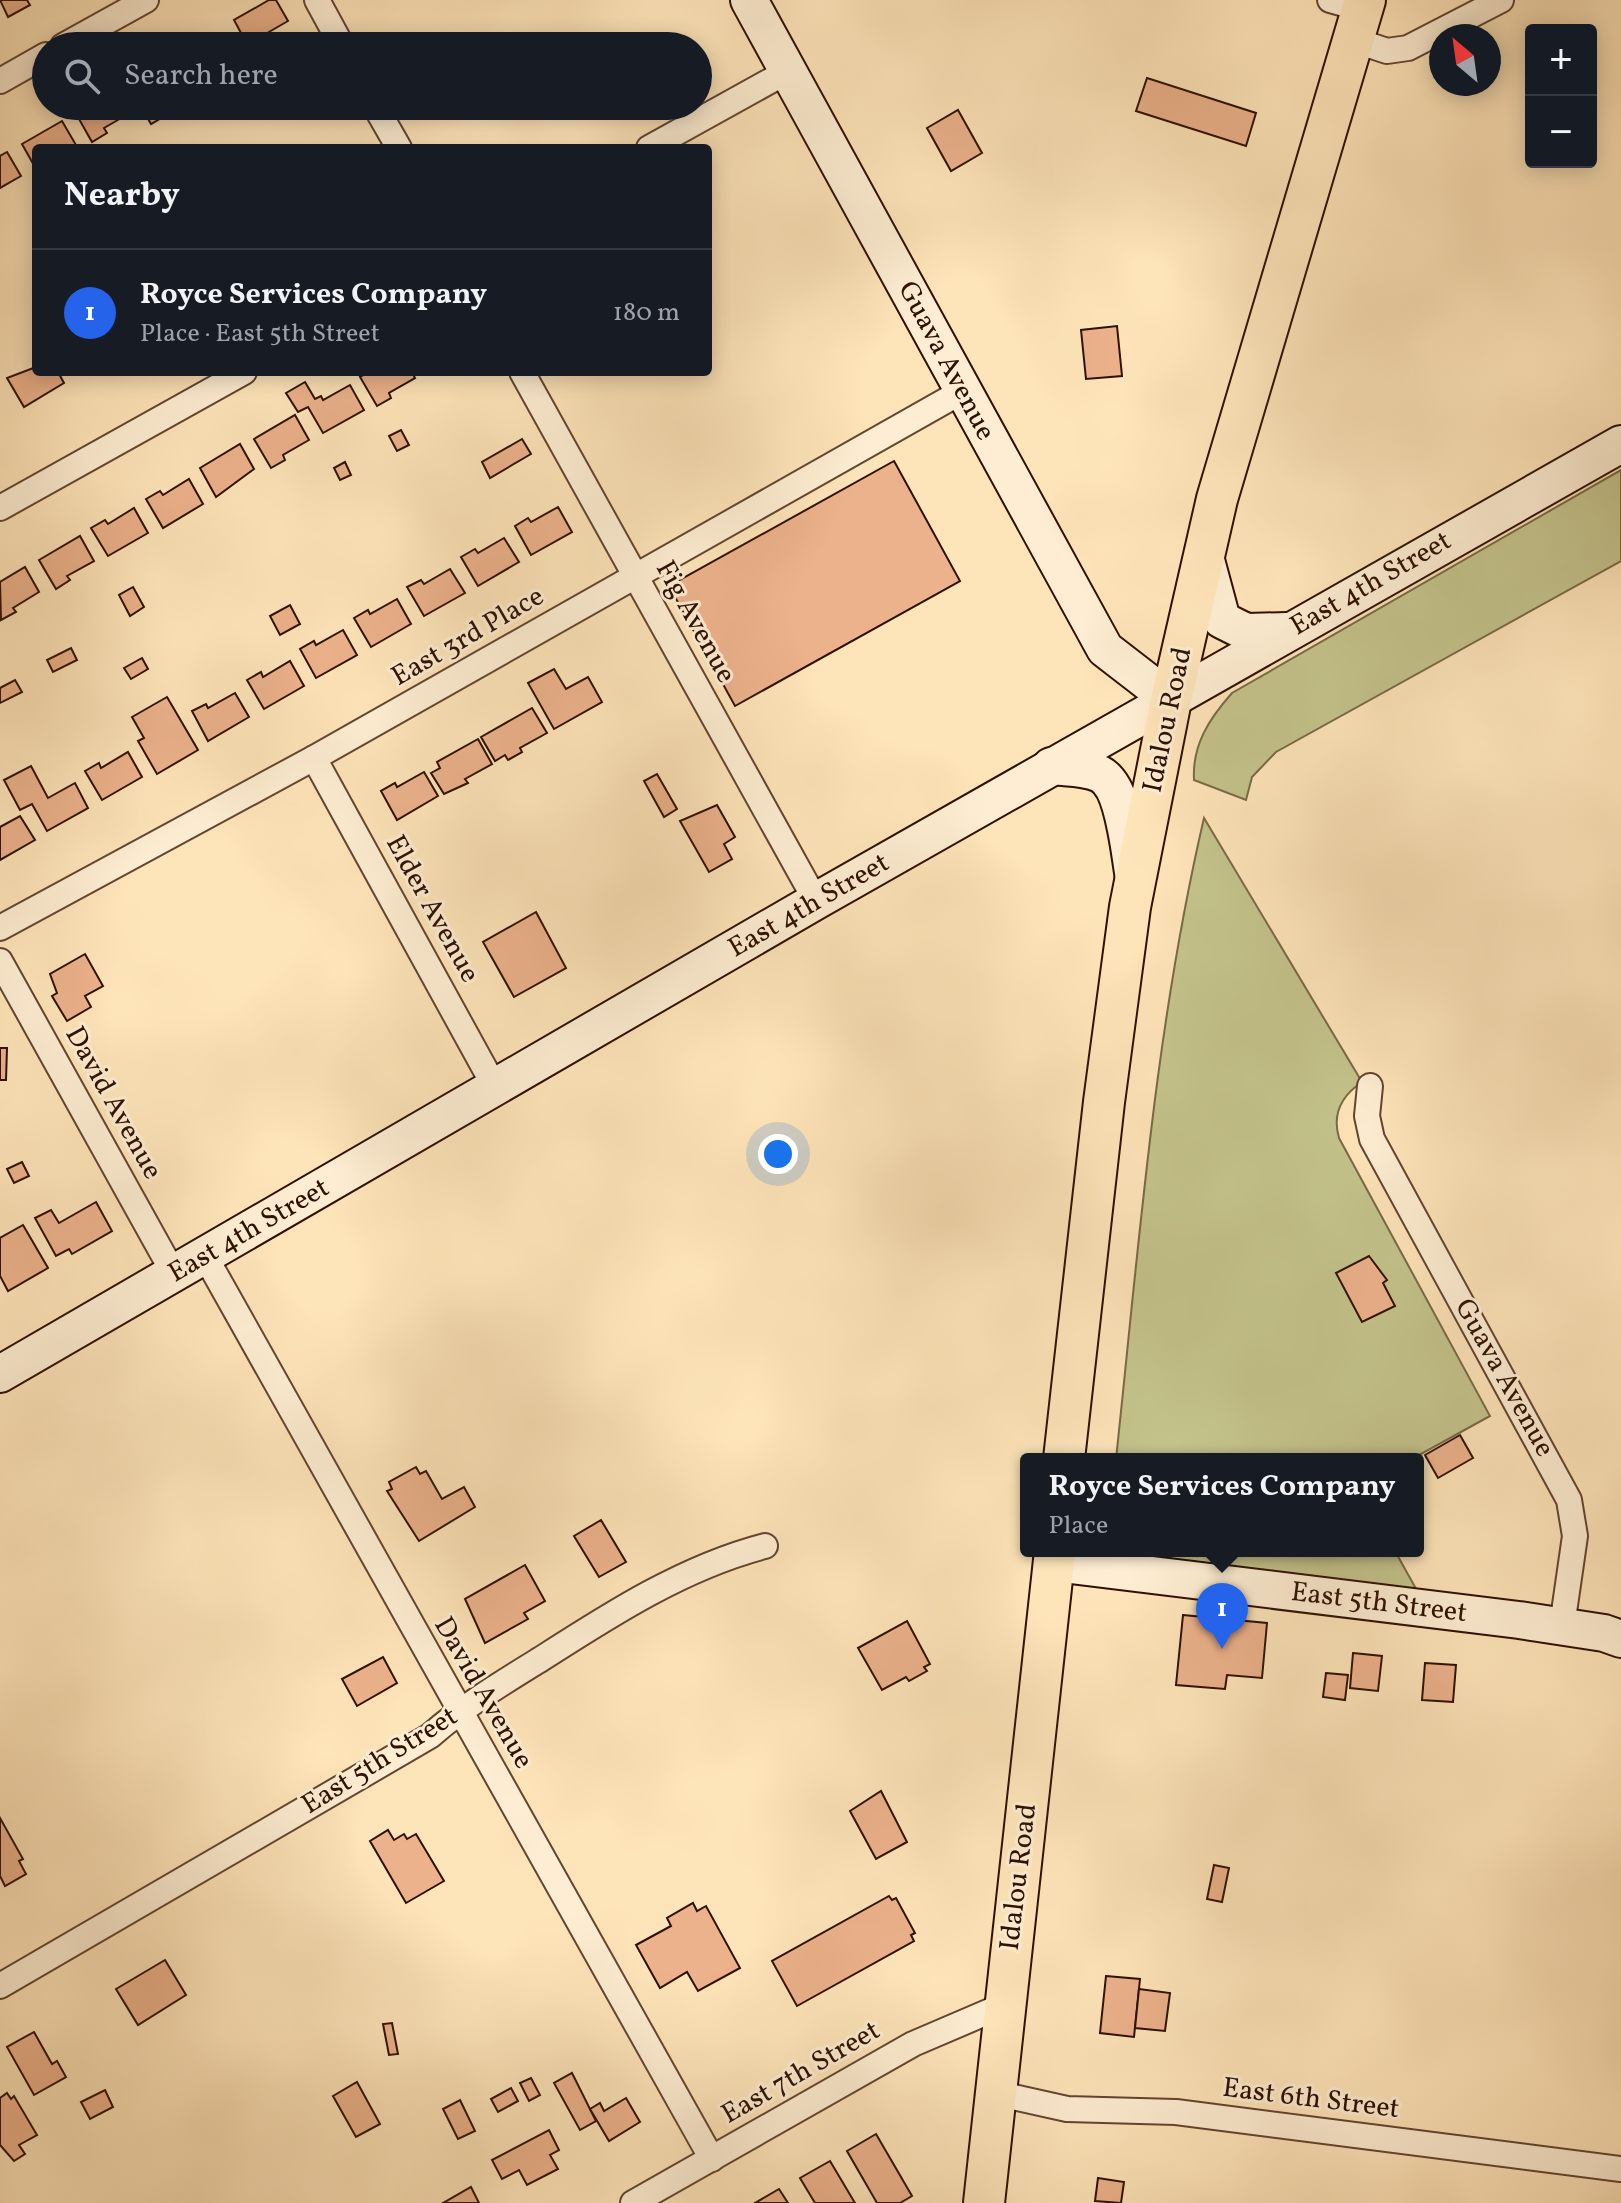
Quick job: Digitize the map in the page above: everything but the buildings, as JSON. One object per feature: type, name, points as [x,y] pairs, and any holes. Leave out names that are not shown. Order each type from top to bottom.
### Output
[{"type":"main road","name":"Idalou Road","points":[[1065,1453],[1104,1102],[1135,881],[1171,700],[1217,499],[1353,12]]},
{"type":"main road","name":"Idalou Road","points":[[984,2203],[1054,1557]]},
{"type":"street","points":[[88,32],[146,0]]},
{"type":"street","points":[[317,0],[334,32]]},
{"type":"street","name":"Guava Avenue","points":[[749,0],[961,392],[1105,649],[1171,700]]},
{"type":"street","points":[[1353,12],[1387,51],[1408,48],[1501,0]]},
{"type":"street","points":[[0,81],[32,63]]},
{"type":"street","points":[[712,113],[788,71]]},
{"type":"street","points":[[383,120],[397,144]]},
{"type":"street","points":[[656,144],[700,120]]},
{"type":"street","points":[[0,508],[237,376]]},
{"type":"street","name":"Fig Avenue","points":[[524,376],[816,901]]},
{"type":"street","name":"East 3rd Place","points":[[0,928],[314,758],[961,392]]},
{"type":"street","name":"East 4th Street","points":[[0,1374],[1051,766],[1621,444]]},
{"type":"street","points":[[1204,553],[1222,620],[1246,632],[1289,631]]},
{"type":"street","name":"Elder Avenue","points":[[314,758],[496,1089]]},
{"type":"street","points":[[1051,766],[1101,774],[1113,786],[1135,881]]},
{"type":"street","name":"David Avenue","points":[[0,961],[174,1274]]},
{"type":"street","name":"Guava Avenue","points":[[1370,1086],[1367,1116],[1372,1139],[1569,1500],[1575,1536],[1562,1626]]},
{"type":"street","name":"David Avenue","points":[[205,1256],[712,2159]]},
{"type":"street","name":"East 5th Street","points":[[0,1986],[430,1736],[458,1711],[639,1600],[700,1567],[765,1546]]},
{"type":"street","name":"East 5th Street","points":[[1054,1557],[1562,1626]]},
{"type":"street","points":[[1562,1626],[1621,1639]]},
{"type":"street","name":"East 7th Street","points":[[633,2203],[913,2044],[1004,2005]]},
{"type":"street","name":"East 6th Street","points":[[995,2093],[1067,2109],[1176,2112],[1621,2169]]},
{"type":"shaded area","points":[[1621,470],[1621,561],[1276,752],[1252,777],[1246,800],[1194,780],[1199,744],[1216,713],[1232,693]]},
{"type":"shaded area","points":[[1204,818],[1362,1082],[1340,1106],[1337,1121],[1339,1138],[1490,1416],[1423,1453],[1117,1453],[1150,1137],[1187,897]]},
{"type":"shaded area","points":[[1398,1557],[1430,1614],[1106,1558]]},
{"type":"place","name":"Royce Services Company","points":[[1222,1649]]}]
